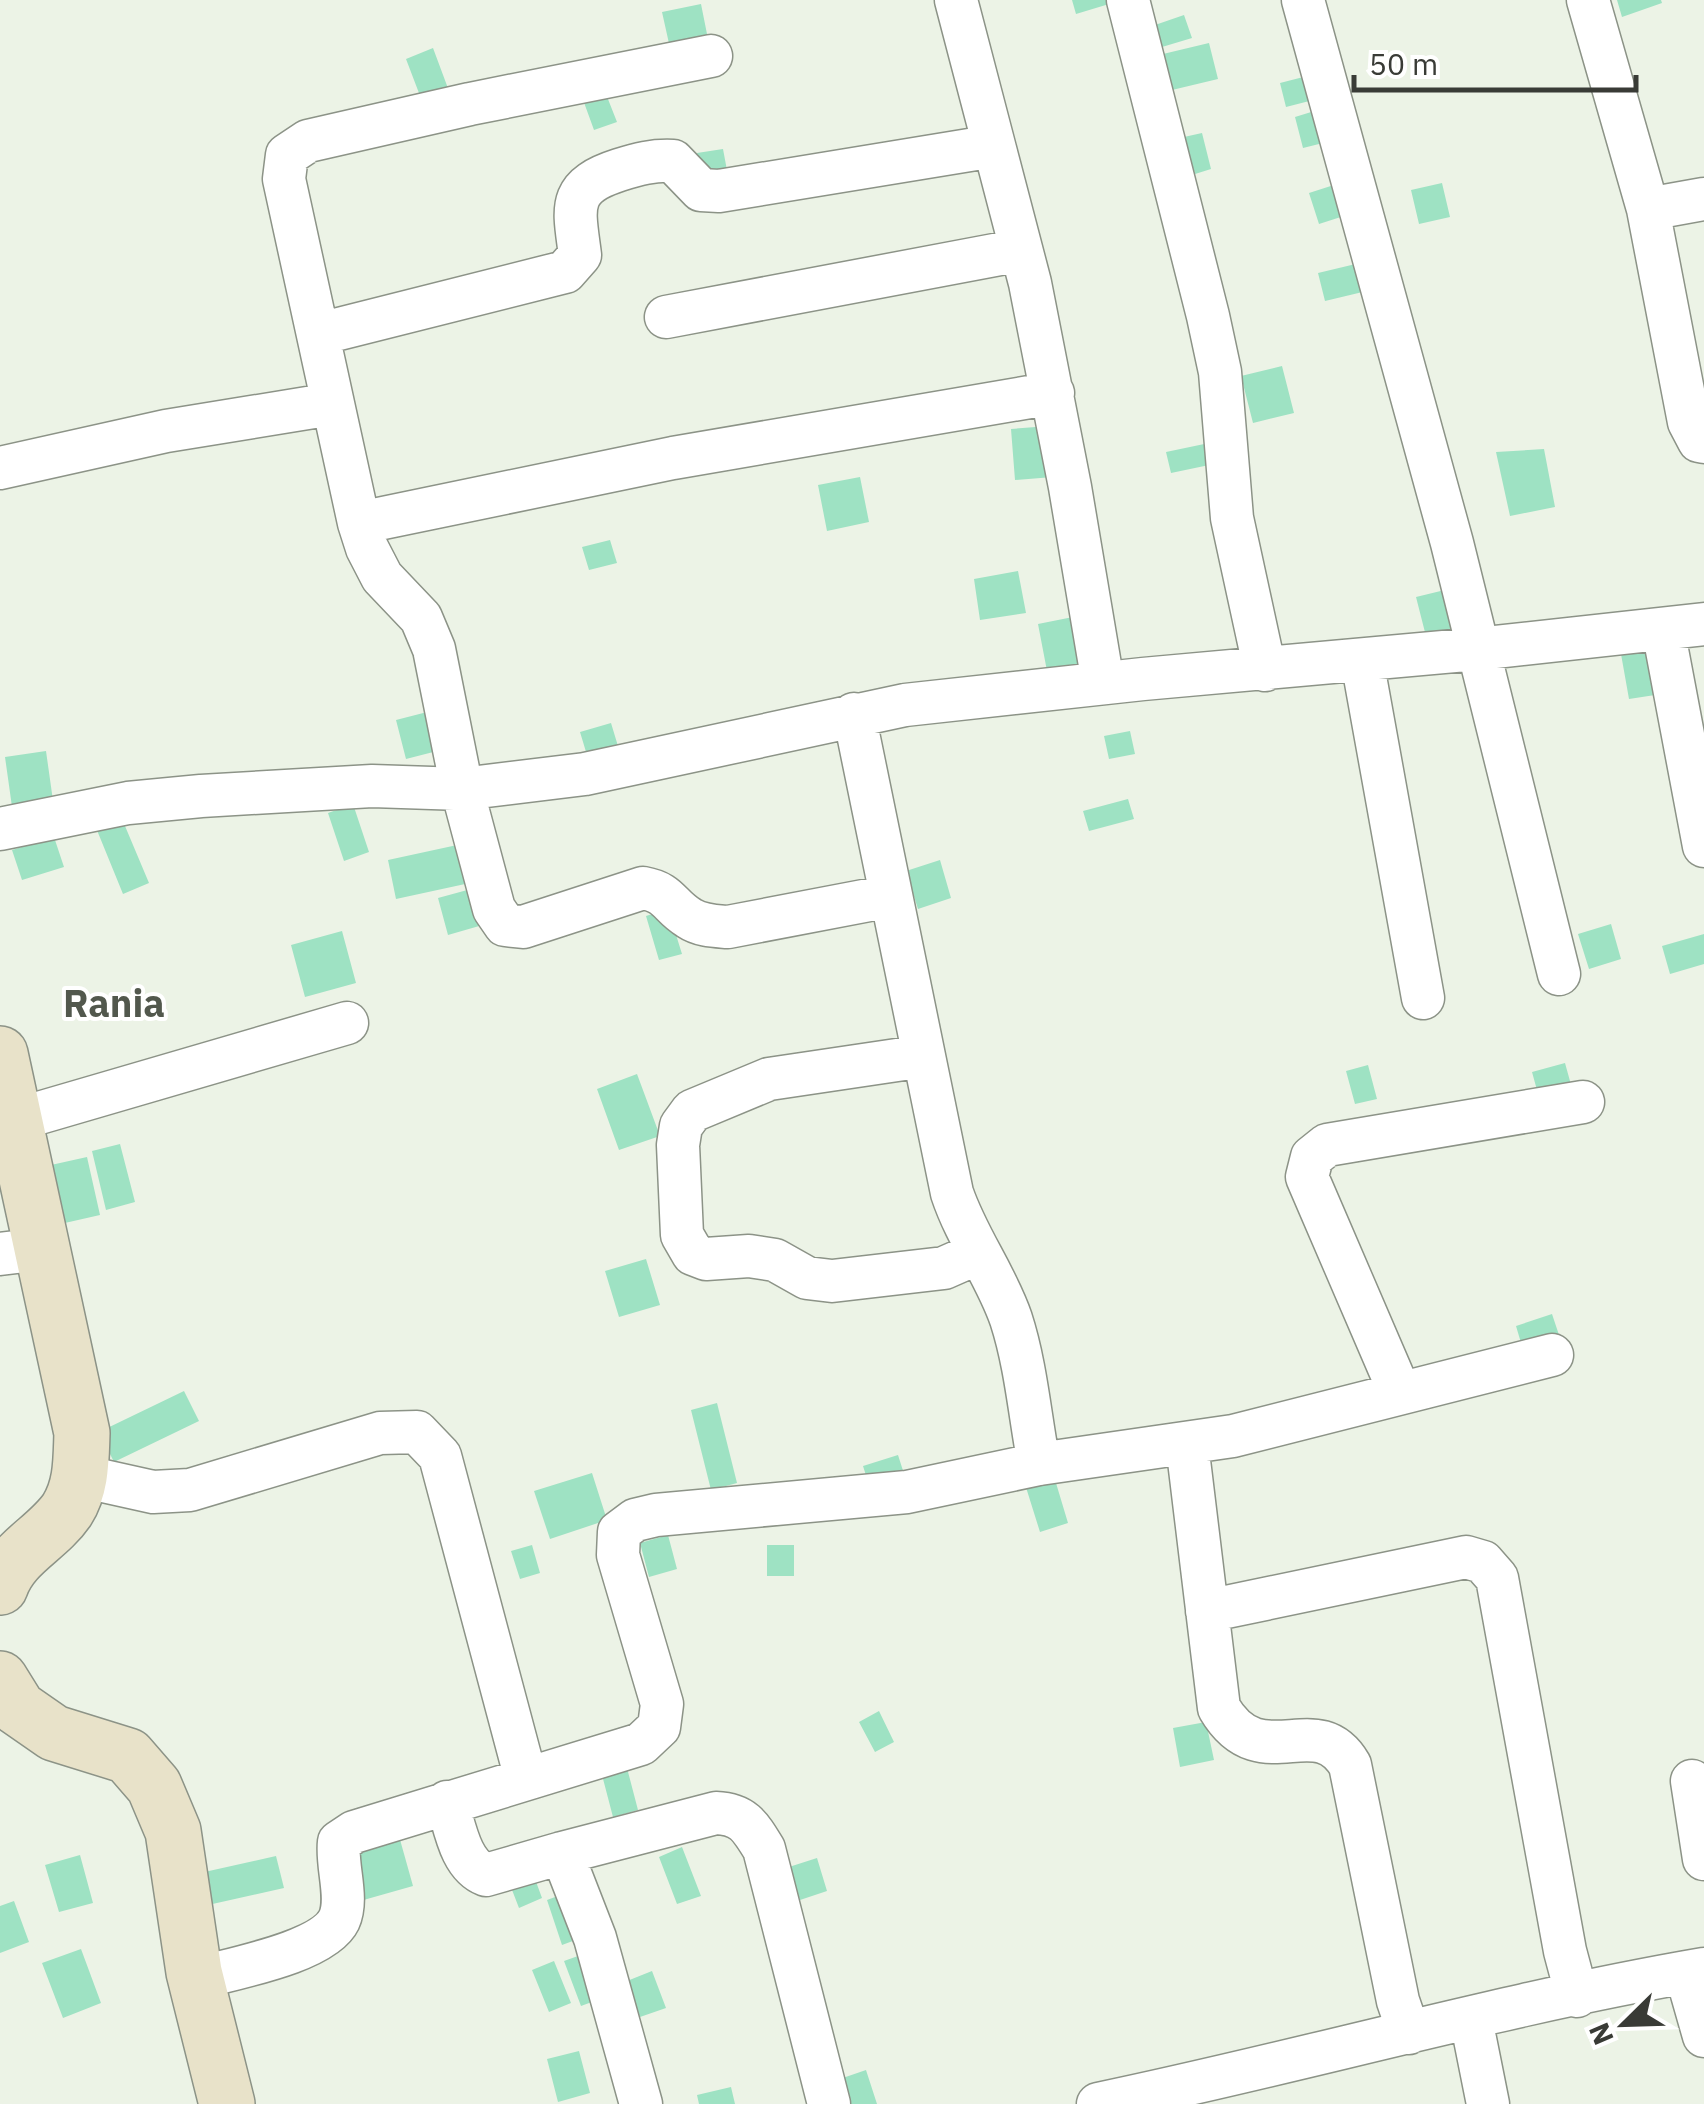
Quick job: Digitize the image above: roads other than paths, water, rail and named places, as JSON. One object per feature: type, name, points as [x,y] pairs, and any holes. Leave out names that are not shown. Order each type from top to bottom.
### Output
[{"type":"street","points":[[956,0],[1021,250],[1053,392],[1103,683]]},
{"type":"street","points":[[1128,0],[1208,316],[1221,386],[1232,518],[1265,670]]},
{"type":"street","points":[[1303,0],[1452,543],[1558,974]]},
{"type":"street","points":[[1588,0],[1648,209],[1689,422],[1699,441],[1704,442]]},
{"type":"street","points":[[710,56],[326,137],[286,155],[284,179],[332,404],[366,548],[382,577],[421,618],[434,650],[462,789],[494,909],[505,925],[522,927],[642,888],[663,892],[688,918],[707,926],[728,926],[890,896]]},
{"type":"street","points":[[319,334],[565,272],[580,256],[574,210],[580,190],[596,178],[652,160],[672,160],[701,190],[719,192],[994,146]]},
{"type":"street","points":[[1648,209],[1704,199]]},
{"type":"street","points":[[666,317],[1021,250]]},
{"type":"street","points":[[359,522],[672,458],[1053,392]]},
{"type":"street","points":[[0,468],[166,431],[332,404]]},
{"type":"street","points":[[0,829],[128,803],[201,796],[372,786],[462,789],[585,774],[905,705],[1477,650],[1683,626],[1704,846]]},
{"type":"street","points":[[1362,660],[1424,998]]},
{"type":"street","points":[[854,714],[952,1194],[962,1224],[998,1286],[1012,1322],[1039,1464]]},
{"type":"street","points":[[14,1120],[347,1023]]},
{"type":"street","points":[[0,1054],[14,1120],[21,1251],[82,1433],[81,1476],[66,1510],[7,1568],[0,1586]]},
{"type":"street","points":[[924,1056],[769,1079],[692,1111],[681,1126],[678,1146],[682,1235],[692,1254],[776,1260],[807,1278],[832,1281],[944,1268],[978,1253]]},
{"type":"street","points":[[1400,1393],[1308,1177],[1312,1158],[1327,1145],[1583,1102]]},
{"type":"street","points":[[195,1979],[323,1938],[338,1921],[342,1900],[336,1862],[339,1842],[372,1824],[641,1744],[659,1727],[662,1704],[618,1555],[618,1532],[635,1520],[906,1492],[1039,1464],[1233,1436],[1552,1355]]},
{"type":"street","points":[[81,1476],[154,1492],[190,1490],[380,1433],[417,1432],[440,1456],[526,1779]]},
{"type":"street","points":[[1187,1444],[1220,1708],[1242,1737],[1264,1744],[1317,1740],[1336,1746],[1350,1765],[1403,2018]]},
{"type":"street","points":[[1207,1611],[1466,1557],[1483,1562],[1497,1578],[1565,1951],[1577,1996]]},
{"type":"street","points":[[0,1679],[18,1708],[54,1733],[128,1756],[154,1786],[173,1831],[195,1979],[228,2104]]},
{"type":"street","points":[[1692,1781],[1704,1860]]},
{"type":"street","points":[[446,1802],[466,1858],[476,1871],[486,1875],[716,1813],[733,1814],[748,1822],[764,1848],[828,2104]]},
{"type":"street","points":[[562,1852],[596,1938],[641,2104]]},
{"type":"street","points":[[1098,2104],[1403,2018],[1471,2019],[1695,1971],[1704,2036]]},
{"type":"street","points":[[1471,2019],[1488,2104]]},
{"type":"district","name":"Rania","points":[[114,1002]]}]
